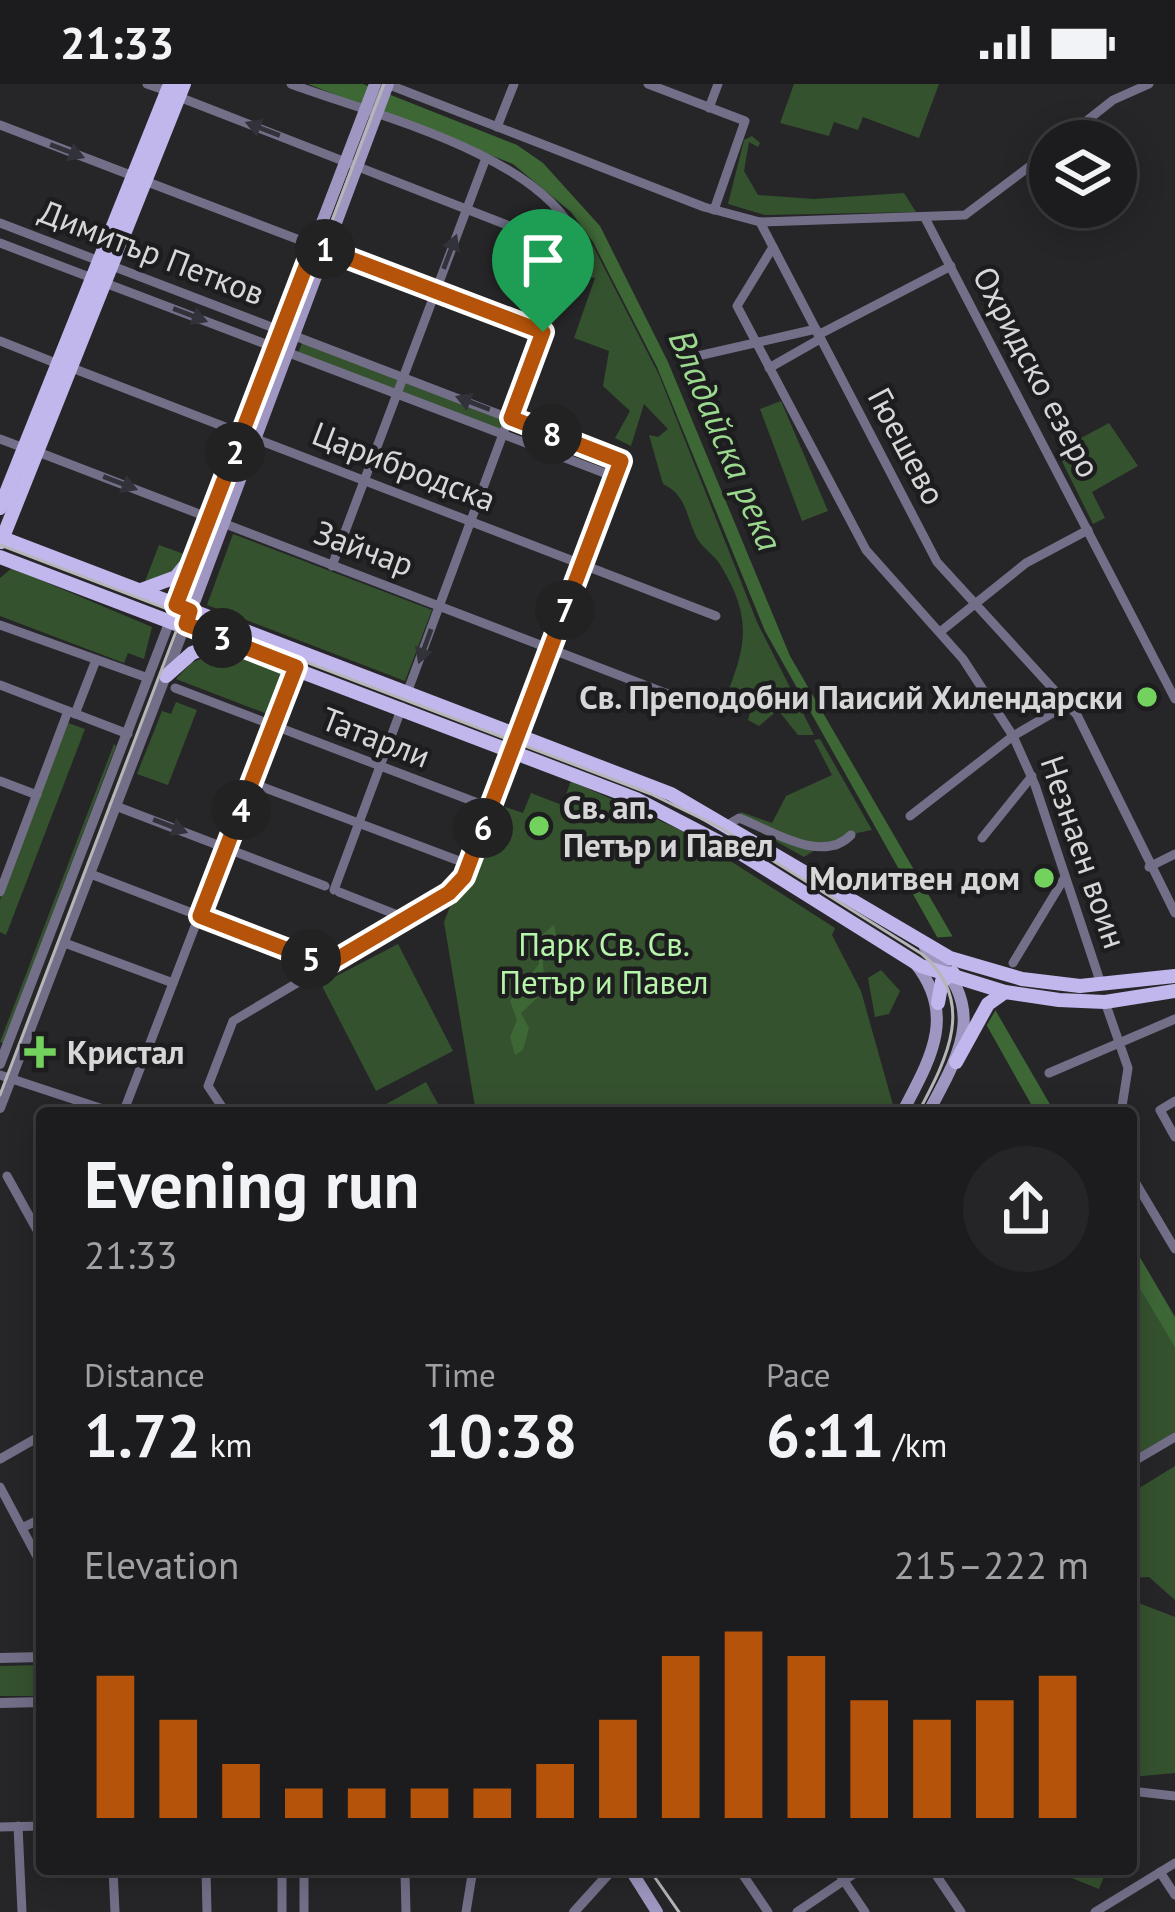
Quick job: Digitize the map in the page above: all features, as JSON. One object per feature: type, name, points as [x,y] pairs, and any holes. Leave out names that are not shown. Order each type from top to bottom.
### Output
[{"type":"main road","points":[[181,615],[385,85]]},
{"type":"main road","points":[[175,89],[31,450],[1,540],[135,590],[226,640],[405,700]]},
{"type":"main road","points":[[0,508],[31,450]]},
{"type":"main road","points":[[135,590],[176,577],[216,521]]},
{"type":"main road","points":[[181,615],[198,550]]},
{"type":"main road","points":[[0,556],[181,615],[515,742],[688,798],[920,942],[988,970],[1103,994],[1175,976]]},
{"type":"main road","points":[[171,682],[192,653],[226,640]]},
{"type":"main road","points":[[515,742],[718,840],[914,962],[1005,992],[1175,991]]},
{"type":"main road","points":[[920,942],[961,995],[964,1020],[956,1061]]},
{"type":"main road","points":[[914,962],[938,1004]]},
{"type":"main road","points":[[905,1107],[934,1050],[941,983],[950,975],[988,970]]},
{"type":"main road","points":[[931,1107],[991,1000],[1005,992]]},
{"type":"main road","points":[[635,1875],[657,1912]]},
{"type":"street","points":[[147,84],[175,89],[352,164],[575,248]]},
{"type":"street","points":[[291,84],[486,158],[553,204],[574,231],[575,248],[333,889]]},
{"type":"street","points":[[497,127],[514,84]]},
{"type":"street","points":[[648,84],[745,122],[714,210]]},
{"type":"street","points":[[709,108],[718,84]]},
{"type":"street","points":[[1088,120],[1113,100],[1149,84]]},
{"type":"street","points":[[385,85],[714,210],[760,222],[926,218],[974,212],[1029,168]]},
{"type":"street","points":[[0,125],[543,332]]},
{"type":"street","points":[[332,566],[486,158]]},
{"type":"street","name":"Охридско езеро","points":[[926,218],[1175,699]]},
{"type":"street","name":"Гюешево","points":[[760,222],[937,562],[1068,704],[1175,914]]},
{"type":"street","name":"Димитър Петков","points":[[0,223],[621,461],[615,477],[0,243]]},
{"type":"street","name":"Незнаен воин","points":[[772,247],[737,300],[757,347],[866,550],[940,632],[1013,736],[1032,776],[1120,1042],[1128,1072],[1122,1107]]},
{"type":"street","points":[[769,368],[818,334],[951,266]]},
{"type":"street","points":[[680,360],[818,334]]},
{"type":"street","name":"Царибродска","points":[[0,341],[716,616]]},
{"type":"street","name":"Зайчар","points":[[0,439],[673,697]]},
{"type":"street","points":[[222,1107],[208,1086],[233,1021],[449,893],[470,865],[615,477]]},
{"type":"street","points":[[940,632],[1026,563],[1088,530]]},
{"type":"street","points":[[0,1064],[148,678],[181,615]]},
{"type":"street","points":[[0,1108],[5,1077],[113,805],[171,682],[181,615]]},
{"type":"street","points":[[0,625],[148,678]]},
{"type":"street","points":[[1,884],[95,660]]},
{"type":"street","points":[[121,1107],[296,667]]},
{"type":"street","name":"Татарли","points":[[171,682],[490,808]]},
{"type":"street","points":[[0,685],[128,734]]},
{"type":"street","points":[[910,816],[1013,736],[1068,704]]},
{"type":"street","points":[[982,838],[1032,776]]},
{"type":"street","points":[[0,781],[37,795]]},
{"type":"street","points":[[252,783],[470,865]]},
{"type":"street","points":[[113,805],[405,918]]},
{"type":"street","points":[[729,824],[739,818],[807,844],[836,847],[851,835]]},
{"type":"street","points":[[1150,867],[1175,854]]},
{"type":"street","points":[[88,872],[327,965]]},
{"type":"street","points":[[1013,963],[1065,877]]},
{"type":"street","points":[[62,942],[173,982]]},
{"type":"street","points":[[1049,1073],[1175,1019]]},
{"type":"street","points":[[5,1077],[100,1107]]},
{"type":"street","points":[[1175,1101],[1160,1110],[1175,1137]]},
{"type":"street","points":[[7,1176],[36,1228]]},
{"type":"street","points":[[1137,1185],[1175,1249]]},
{"type":"street","points":[[1137,1456],[1175,1437]]},
{"type":"street","points":[[0,1459],[36,1438]]},
{"type":"street","points":[[0,1487],[36,1554]]},
{"type":"street","points":[[22,1528],[36,1521]]},
{"type":"street","points":[[0,1658],[36,1657]]},
{"type":"street","points":[[0,1702],[36,1702]]},
{"type":"street","points":[[1137,1793],[1175,1796]]},
{"type":"street","points":[[18,1826],[22,1912]]},
{"type":"street","points":[[0,1827],[36,1826]]},
{"type":"street","points":[[1095,1912],[1175,1863]]},
{"type":"street","points":[[1160,1872],[1175,1894]]},
{"type":"street","points":[[112,1875],[115,1912]]},
{"type":"street","points":[[206,1875],[208,1912]]},
{"type":"street","points":[[282,1875],[282,1912]]},
{"type":"street","points":[[304,1875],[304,1912]]},
{"type":"street","points":[[405,1875],[406,1912]]},
{"type":"street","points":[[466,1912],[472,1875]]},
{"type":"street","points":[[574,1912],[608,1875]]},
{"type":"street","points":[[743,1875],[768,1912]]},
{"type":"street","points":[[840,1875],[865,1912]]},
{"type":"street","points":[[797,1912],[851,1875]]},
{"type":"street","points":[[936,1875],[961,1912]]},
{"type":"green space","points":[[794,84],[939,84],[919,138],[863,117],[858,130],[834,122],[829,136],[780,123]]},
{"type":"green space","points":[[752,136],[760,143],[758,147],[749,142],[744,171],[758,195],[814,199],[904,193],[916,212],[765,215],[728,204],[744,140]]},
{"type":"green space","points":[[588,236],[659,375],[757,622],[814,735],[798,735],[778,710],[759,726],[748,720],[753,702],[728,691],[742,643],[741,614],[721,566],[697,538],[681,500],[663,484],[649,435],[658,437],[668,429],[644,404],[631,446],[615,438],[630,411],[603,386],[609,351],[574,338],[595,278],[569,274]]},
{"type":"green space","points":[[304,339],[511,418],[504,434],[297,355]]},
{"type":"green space","points":[[781,401],[828,511],[802,521],[760,409]]},
{"type":"green space","points":[[1109,423],[1138,466],[1092,492],[1105,518],[1093,524],[1057,451]]},
{"type":"green space","points":[[233,534],[432,610],[405,681],[207,605]]},
{"type":"green space","points":[[159,545],[184,554],[176,569],[144,584]]},
{"type":"green space","points":[[12,568],[152,627],[144,659],[128,653],[124,663],[0,616],[0,578]]},
{"type":"green space","points":[[219,651],[284,673],[270,715],[176,679],[191,663]]},
{"type":"green space","points":[[176,702],[197,710],[168,785],[137,774],[162,711],[171,714]]},
{"type":"green space","points":[[68,723],[85,729],[6,935],[0,932],[0,900]]},
{"type":"green space","points":[[820,739],[872,830],[857,833],[837,850],[817,849],[804,857],[737,819],[741,812],[772,823],[786,796],[832,775],[814,740]]},
{"type":"green space","points":[[114,744],[3,1043],[0,1042]]},
{"type":"green space","name":"Парк Св. Св. Петър и Павел","points":[[571,781],[685,832],[835,928],[832,935],[861,991],[892,1107],[475,1107],[444,922],[453,899],[477,873],[502,806],[523,813],[531,793],[562,805]]},
{"type":"green space","points":[[398,944],[453,1051],[376,1091],[321,984]]},
{"type":"green space","points":[[881,970],[900,991],[889,1014],[875,1017],[868,978]]},
{"type":"green space","points":[[426,1082],[440,1107],[381,1107]]},
{"type":"green space","points":[[1137,1284],[1175,1348],[1175,1432],[1137,1454],[1137,1350]]},
{"type":"green space","points":[[1175,1466],[1175,1600],[1149,1577],[1137,1578],[1137,1489]]},
{"type":"green space","points":[[1137,1602],[1175,1617],[1175,1773],[1137,1776]]},
{"type":"green space","points":[[36,1665],[36,1696],[0,1696],[0,1666]]},
{"type":"green space","points":[[1064,1875],[1105,1875],[1099,1889]]},
{"type":"shaded area","points":[[308,84],[363,84],[517,145],[543,163],[600,226],[668,362],[790,656],[1052,1107],[1033,1107],[765,631],[657,367],[593,242],[571,212],[513,164]]},
{"type":"shaded area","points":[[554,925],[556,935],[542,954],[544,976],[537,998],[521,1013],[529,1028],[523,1050],[515,1055],[510,1037],[517,1020],[510,1001],[539,964],[538,938]]},
{"type":"shaded area","points":[[1137,1252],[1175,1317],[1175,1348],[1137,1284]]},
{"type":"pier","points":[[959,936],[998,1006],[982,1033],[929,938]]},
{"type":"tram line","points":[[0,1095],[384,84]]},
{"type":"tram line","points":[[0,545],[651,794],[721,828],[922,954],[939,972],[953,1011],[951,1032],[921,1107]]},
{"type":"tram line","points":[[653,1875],[679,1912]]},
{"type":"place","name":"Св. Преподобни Паисий Хилендарски","points":[[1147,697]]},
{"type":"place","name":"Св. ап. Петър и Павел","points":[[539,826]]},
{"type":"place","name":"Молитвен дом","points":[[1044,878]]},
{"type":"place","name":"Кристал","points":[[40,1052]]},
{"type":"route","points":[[314,245],[543,332],[511,418],[621,461],[464,877],[449,893],[327,965],[200,916],[296,667],[186,624],[190,611],[176,605],[314,245]]},
{"type":"water label","name":"Владайска река","points":[[726,440]]}]
